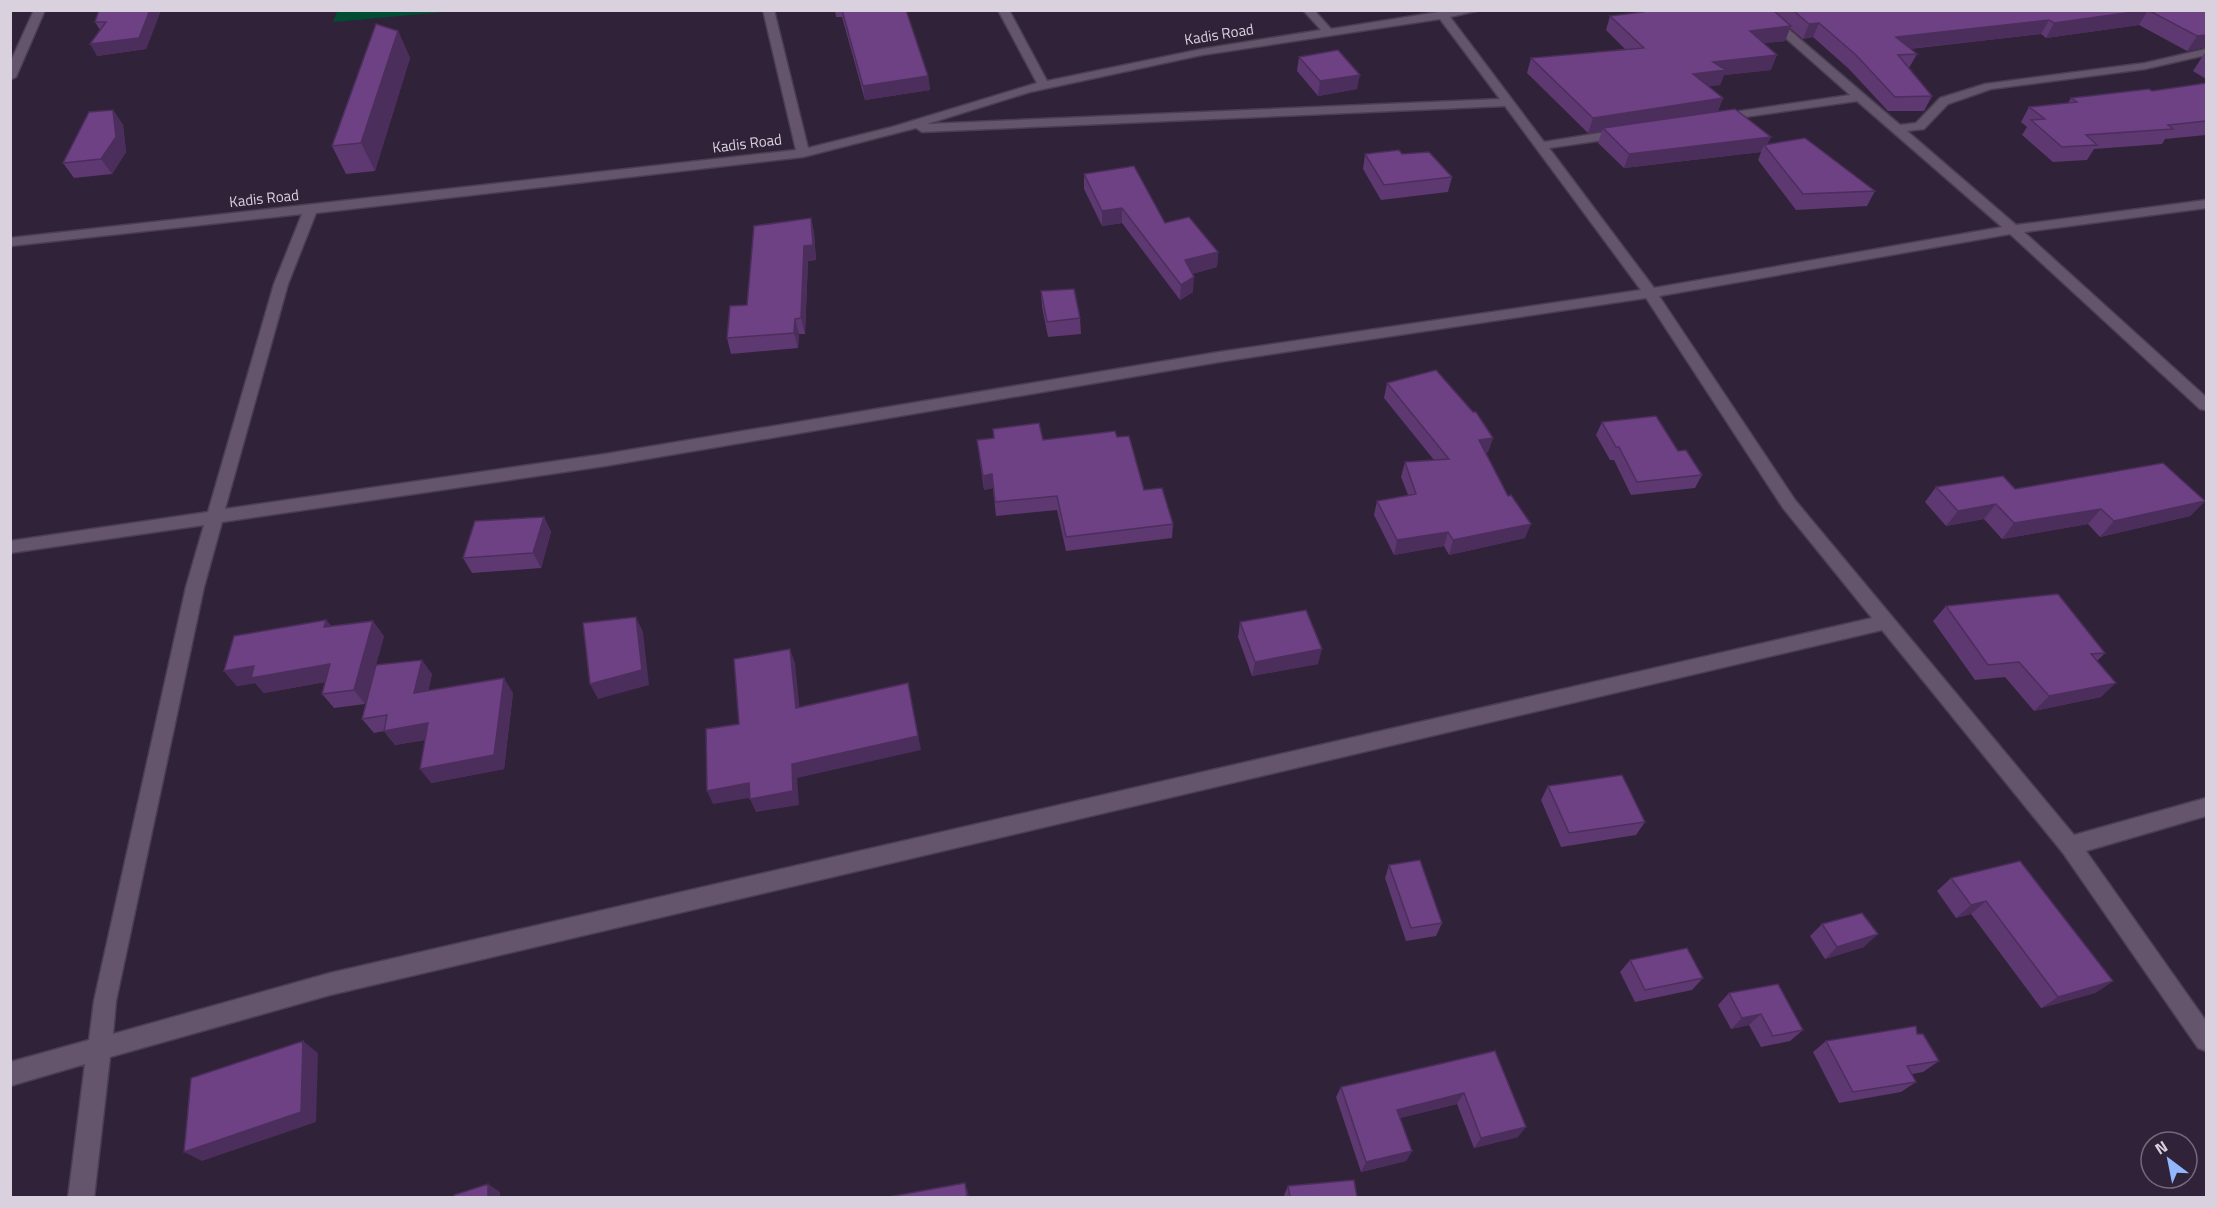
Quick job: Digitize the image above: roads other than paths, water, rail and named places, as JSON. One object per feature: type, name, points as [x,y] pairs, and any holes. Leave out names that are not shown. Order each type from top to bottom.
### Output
[{"type":"street","points":[[10,77],[40,10]]},
{"type":"street","points":[[768,10],[803,153]]},
{"type":"street","points":[[1003,10],[1044,86]]},
{"type":"street","points":[[1308,10],[1329,33]]},
{"type":"street","name":"Kadis Road","points":[[10,242],[803,153],[896,130],[1044,86],[1202,52],[1329,33],[1418,15],[1444,16],[1475,10]]},
{"type":"street","points":[[1759,10],[1857,97],[1898,129],[2013,229],[2206,405]]},
{"type":"street","points":[[1444,16],[1650,293],[1789,504],[2070,846],[2206,1040]]},
{"type":"street","points":[[1898,129],[1920,126],[1944,101],[1989,86],[2145,66],[2206,52]]},
{"type":"street","points":[[1704,120],[1857,97]]},
{"type":"street","points":[[896,130],[1507,102]]},
{"type":"street","points":[[1539,146],[1633,131]]},
{"type":"street","points":[[10,547],[605,460],[1208,359],[1650,293],[2013,229],[2206,204]]},
{"type":"street","points":[[81,1197],[105,1001],[195,587],[281,284],[311,209]]},
{"type":"street","points":[[10,1074],[99,1051],[330,984],[1887,622]]},
{"type":"street","points":[[2070,846],[2206,807]]}]
